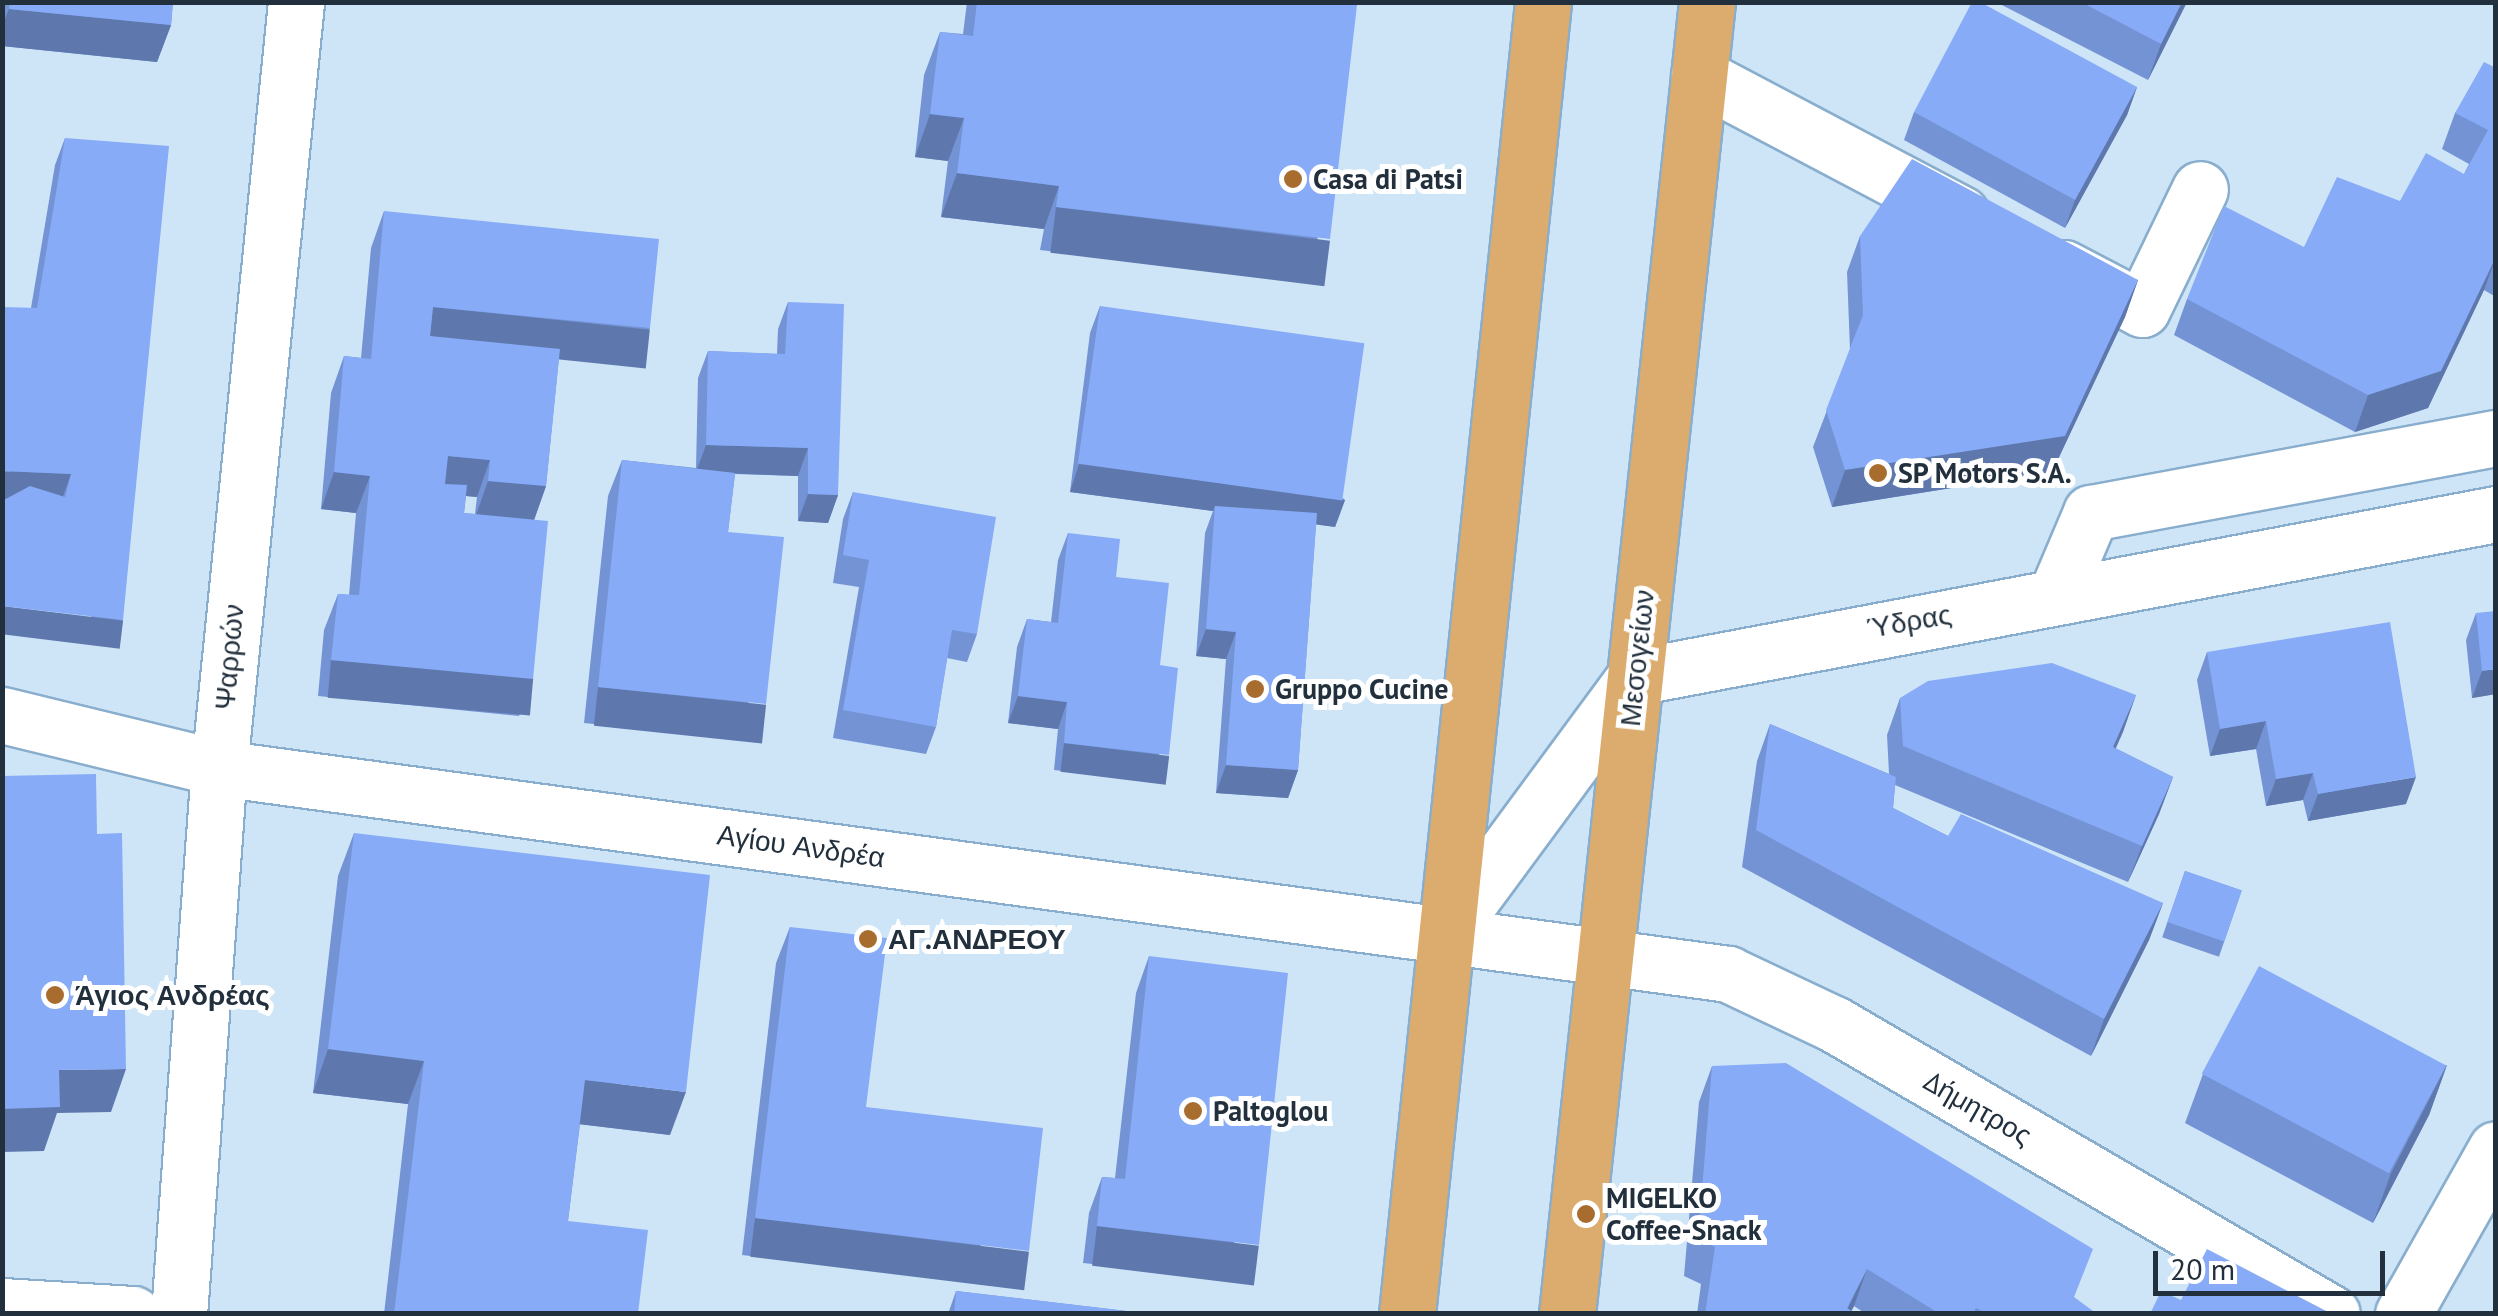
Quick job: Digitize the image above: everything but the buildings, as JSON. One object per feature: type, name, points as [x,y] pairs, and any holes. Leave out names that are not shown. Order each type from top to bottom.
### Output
[{"type":"main road","points":[[1407,1314],[1543,2]]},
{"type":"main road","name":"Μεσογείων","points":[[1567,1314],[1707,2]]},
{"type":"street","name":"Ψαρρών","points":[[178,1314],[219,768],[296,2]]},
{"type":"street","points":[[1699,76],[2142,309],[2200,189]]},
{"type":"street","points":[[2056,593],[2091,512],[2496,438]]},
{"type":"street","name":"Ύδρας","points":[[1635,677],[2056,593],[2496,514]]},
{"type":"street","points":[[1447,932],[1635,677]]},
{"type":"street","name":"Αγίου Ανδρέα","points":[[2,715],[219,768],[1604,953]]},
{"type":"street","name":"Δήμητρος","points":[[1604,953],[1728,974],[1834,1024],[2332,1314]]},
{"type":"street","points":[[2403,1314],[2496,1149]]},
{"type":"street","points":[[2,1306],[133,1314]]},
{"type":"place","name":"Casa di Patsi","points":[[1293,179]]},
{"type":"place","name":"SP Motors S.A.","points":[[1878,473]]},
{"type":"place","name":"Gruppo Cucine","points":[[1255,689]]},
{"type":"place","name":"ΑΓ.ΑΝΔΡΕΟΥ","points":[[868,939]]},
{"type":"place","name":"Άγιος Ανδρέας","points":[[55,995]]},
{"type":"place","name":"Paltoglou","points":[[1193,1111]]},
{"type":"place","name":"MIGELKO Coffee-Snack","points":[[1586,1214]]}]
